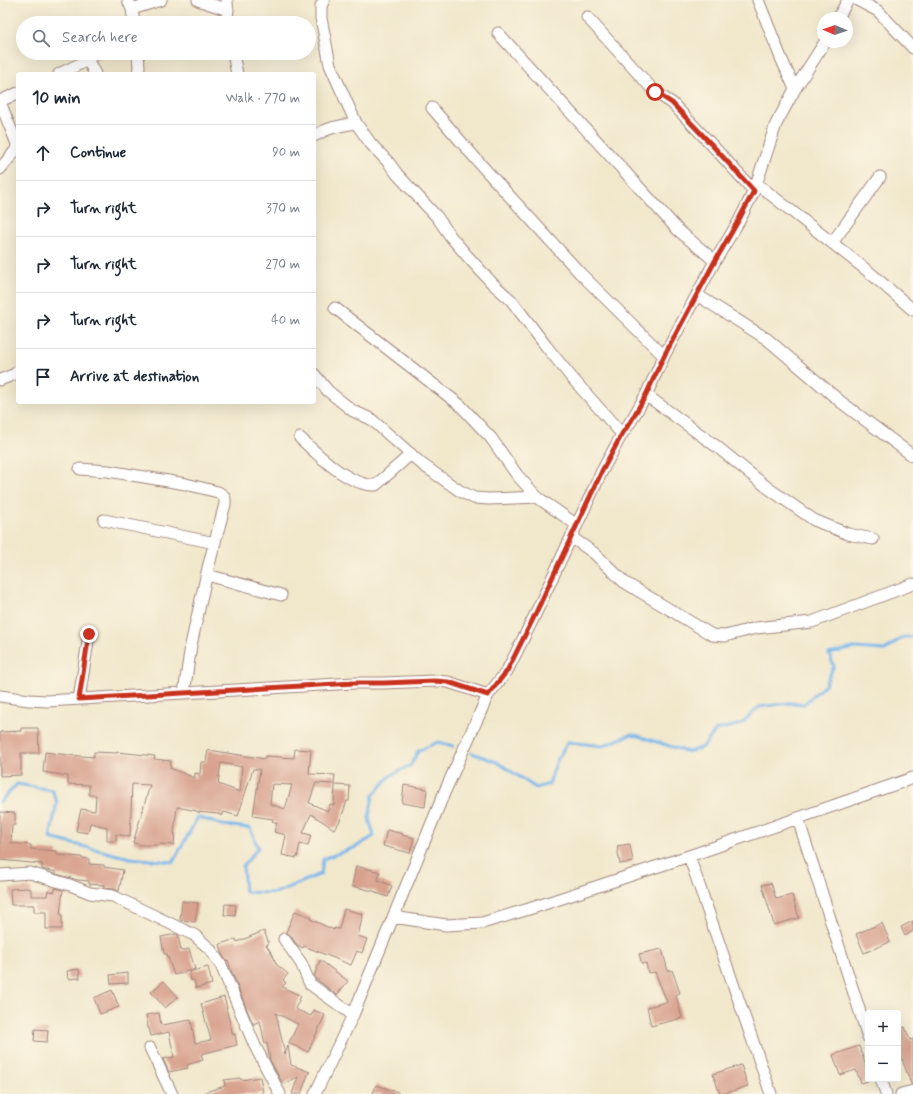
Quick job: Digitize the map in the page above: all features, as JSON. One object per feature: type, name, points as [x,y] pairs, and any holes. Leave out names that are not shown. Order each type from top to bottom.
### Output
[{"type":"street","points":[[132,16],[130,5],[161,0]]},
{"type":"street","points":[[198,0],[227,5],[228,16]]},
{"type":"street","points":[[324,0],[321,6],[321,18],[330,65],[356,123],[397,174],[437,217],[460,248],[492,284],[511,300],[568,373],[622,434]]},
{"type":"street","points":[[758,0],[795,89]]},
{"type":"street","points":[[841,12],[848,0]]},
{"type":"street","points":[[857,0],[878,11],[913,48]]},
{"type":"street","points":[[587,17],[655,92],[672,103],[755,187],[832,243],[869,272],[913,310]]},
{"type":"street","points":[[498,33],[678,230],[715,261]]},
{"type":"street","points":[[315,1094],[353,1015],[445,791],[488,695],[507,671],[602,471],[622,434],[646,395],[664,356],[755,187],[776,124],[795,89],[821,48]]},
{"type":"street","points":[[63,72],[88,60],[94,72]]},
{"type":"street","points":[[138,60],[138,72]]},
{"type":"street","points":[[234,60],[237,72]]},
{"type":"street","points":[[16,94],[0,101],[16,141]]},
{"type":"street","points":[[432,108],[482,166],[580,273],[664,356]]},
{"type":"street","points":[[316,135],[325,130],[356,123]]},
{"type":"street","points":[[0,169],[16,150]]},
{"type":"street","points":[[832,243],[880,177]]},
{"type":"street","points":[[697,295],[768,339],[841,402],[913,456]]},
{"type":"street","points":[[334,308],[460,404],[491,438],[517,475],[537,497],[577,524]]},
{"type":"street","points":[[0,380],[16,373]]},
{"type":"street","points":[[316,376],[328,391],[353,411],[371,419],[410,454],[460,491],[474,498],[489,499],[537,497]]},
{"type":"street","points":[[646,395],[716,446],[768,488],[814,520],[848,534],[873,539]]},
{"type":"street","points":[[300,438],[328,464],[357,482],[368,485],[376,485],[410,454]]},
{"type":"street","points":[[80,469],[186,484],[218,492],[223,495],[225,499],[191,645],[184,693]]},
{"type":"street","points":[[104,520],[215,543]]},
{"type":"street","points":[[571,537],[594,553],[624,582],[712,635],[725,636],[756,628],[812,622],[913,584]]},
{"type":"street","points":[[207,575],[282,595]]},
{"type":"street","points":[[79,699],[89,634]]},
{"type":"street","points":[[0,696],[29,700],[79,699],[354,683],[435,681],[448,682],[488,695]]},
{"type":"street","points":[[393,917],[446,925],[482,923],[689,856],[913,778]]},
{"type":"street","points":[[798,819],[865,1028]]},
{"type":"street","points":[[689,856],[771,1094]]},
{"type":"street","points":[[0,875],[30,873],[70,885],[90,893],[114,896],[194,935],[210,949],[221,965],[255,1046],[280,1094]]},
{"type":"street","points":[[284,939],[301,963],[310,984],[353,1015]]},
{"type":"street","points":[[150,1048],[172,1094]]},
{"type":"street","points":[[883,1082],[886,1094]]},
{"type":"street","points":[[902,1094],[913,1091]]},
{"type":"building","points":[[21,728],[38,728],[39,753],[21,753],[21,775],[0,776],[0,732],[21,731]]},
{"type":"building","points":[[295,749],[311,750],[309,774],[335,775],[334,784],[316,783],[309,803],[328,811],[330,804],[334,805],[335,785],[350,786],[349,801],[347,801],[340,821],[334,829],[311,814],[303,833],[311,835],[308,846],[300,844],[297,858],[282,855],[286,835],[274,832],[277,823],[272,821],[273,819],[253,816],[260,770],[253,769],[238,816],[224,812],[222,816],[177,807],[174,845],[143,845],[133,843],[150,785],[132,784],[130,837],[116,834],[116,841],[107,841],[107,827],[90,823],[88,833],[76,831],[81,809],[95,811],[96,795],[89,795],[89,785],[68,784],[68,776],[43,772],[45,752],[94,757],[94,752],[117,752],[155,756],[154,759],[171,761],[170,768],[195,778],[195,773],[200,774],[201,762],[206,762],[208,750],[265,759],[265,756],[294,758]],"holes":[[[221,763],[242,767],[240,792],[218,784]],[[272,784],[292,785],[285,809],[270,804]]]},
{"type":"building","points":[[404,785],[427,789],[425,807],[402,803]]},
{"type":"building","points":[[0,812],[15,813],[15,825],[12,825],[11,843],[31,845],[31,849],[57,851],[57,855],[81,857],[89,859],[89,864],[104,865],[104,867],[123,870],[119,891],[104,888],[104,885],[89,884],[89,881],[78,880],[56,874],[56,872],[42,869],[42,864],[0,860]]},
{"type":"building","points":[[387,830],[414,838],[410,853],[383,846]]},
{"type":"building","points":[[630,844],[633,862],[620,864],[617,846]]},
{"type":"building","points":[[356,866],[380,872],[378,880],[392,886],[388,897],[376,893],[377,892],[352,886]]},
{"type":"building","points":[[771,883],[776,899],[792,895],[799,918],[774,925],[762,885]]},
{"type":"building","points":[[55,888],[63,890],[60,914],[62,914],[62,929],[46,929],[46,912],[34,912],[34,905],[11,905],[10,889],[31,889],[31,896],[47,896],[48,891],[55,892]]},
{"type":"building","points":[[182,901],[198,903],[195,922],[180,920]]},
{"type":"building","points":[[225,904],[236,905],[235,916],[224,915]]},
{"type":"building","points":[[344,909],[363,914],[358,936],[367,939],[362,953],[357,951],[351,965],[304,946],[303,948],[297,945],[286,932],[295,911],[311,917],[310,919],[334,930],[334,928],[339,929]]},
{"type":"building","points":[[913,921],[913,931],[905,936],[901,927]]},
{"type":"building","points":[[882,923],[890,942],[864,953],[856,934]]},
{"type":"building","points":[[264,931],[268,941],[268,945],[266,945],[273,955],[276,964],[288,974],[283,980],[286,983],[282,987],[301,996],[295,1009],[311,1016],[314,1010],[325,1015],[308,1052],[289,1043],[298,1024],[276,1013],[285,1054],[288,1046],[291,1065],[310,1072],[301,1094],[292,1094],[298,1077],[283,1084],[270,1060],[267,1043],[265,1044],[260,1021],[253,1024],[228,960],[226,961],[223,956],[220,944],[236,939],[237,942]]},
{"type":"building","points":[[177,934],[181,951],[189,949],[195,969],[174,975],[167,954],[164,954],[161,937]]},
{"type":"building","points":[[662,949],[668,971],[672,970],[680,993],[676,995],[682,1018],[651,1026],[647,1007],[667,1002],[655,972],[648,973],[646,963],[642,964],[639,954]]},
{"type":"building","points":[[320,960],[348,981],[337,995],[314,976]]},
{"type":"building","points":[[208,967],[212,984],[196,988],[194,980],[191,980],[189,972]]},
{"type":"building","points":[[79,969],[80,978],[68,979],[67,971]]},
{"type":"building","points":[[128,973],[128,983],[111,984],[110,975]]},
{"type":"building","points":[[164,981],[178,997],[165,1008],[151,992]]},
{"type":"building","points":[[112,990],[119,1007],[100,1014],[94,998]]},
{"type":"building","points":[[224,997],[233,1035],[235,1034],[237,1045],[201,1054],[203,1060],[187,1065],[188,1068],[169,1072],[163,1059],[174,1057],[169,1032],[151,1036],[146,1015],[159,1013],[161,1025],[191,1020],[195,1043],[211,1040],[201,1004]]},
{"type":"building","points":[[905,1027],[910,1040],[913,1039],[913,1084],[911,1084],[901,1056],[901,1029]]},
{"type":"building","points":[[35,1029],[48,1030],[47,1042],[34,1041]]},
{"type":"building","points":[[859,1046],[865,1063],[865,1082],[861,1083],[856,1070],[840,1075],[833,1055]]},
{"type":"building","points":[[741,1065],[748,1086],[720,1094],[713,1074]]},
{"type":"building","points":[[260,1077],[263,1093],[205,1094],[205,1092],[225,1086],[224,1080],[240,1078],[241,1080]]},
{"type":"building","points":[[376,1085],[398,1092],[398,1094],[373,1094]]},
{"type":"waterway","points":[[472,753],[497,762],[536,788],[549,784],[557,760],[568,742],[603,746],[632,734],[688,752],[703,747],[716,730],[741,724],[759,707],[789,703],[804,704],[825,685],[834,666],[829,654],[854,648],[885,650],[903,637],[913,637]]},
{"type":"waterway","points":[[0,802],[17,784],[52,790],[57,802],[50,838],[130,858],[173,862],[198,817],[222,825],[250,828],[258,848],[243,866],[245,892],[275,893],[321,874],[323,859],[356,847],[374,836],[369,818],[373,795],[390,776],[411,765],[418,751],[438,742],[453,746]]},
{"type":"route","points":[[89,634],[79,699],[354,683],[435,681],[448,682],[488,695],[500,682],[507,671],[602,471],[622,434],[646,395],[664,356],[754,191],[672,103],[655,92]]}]
